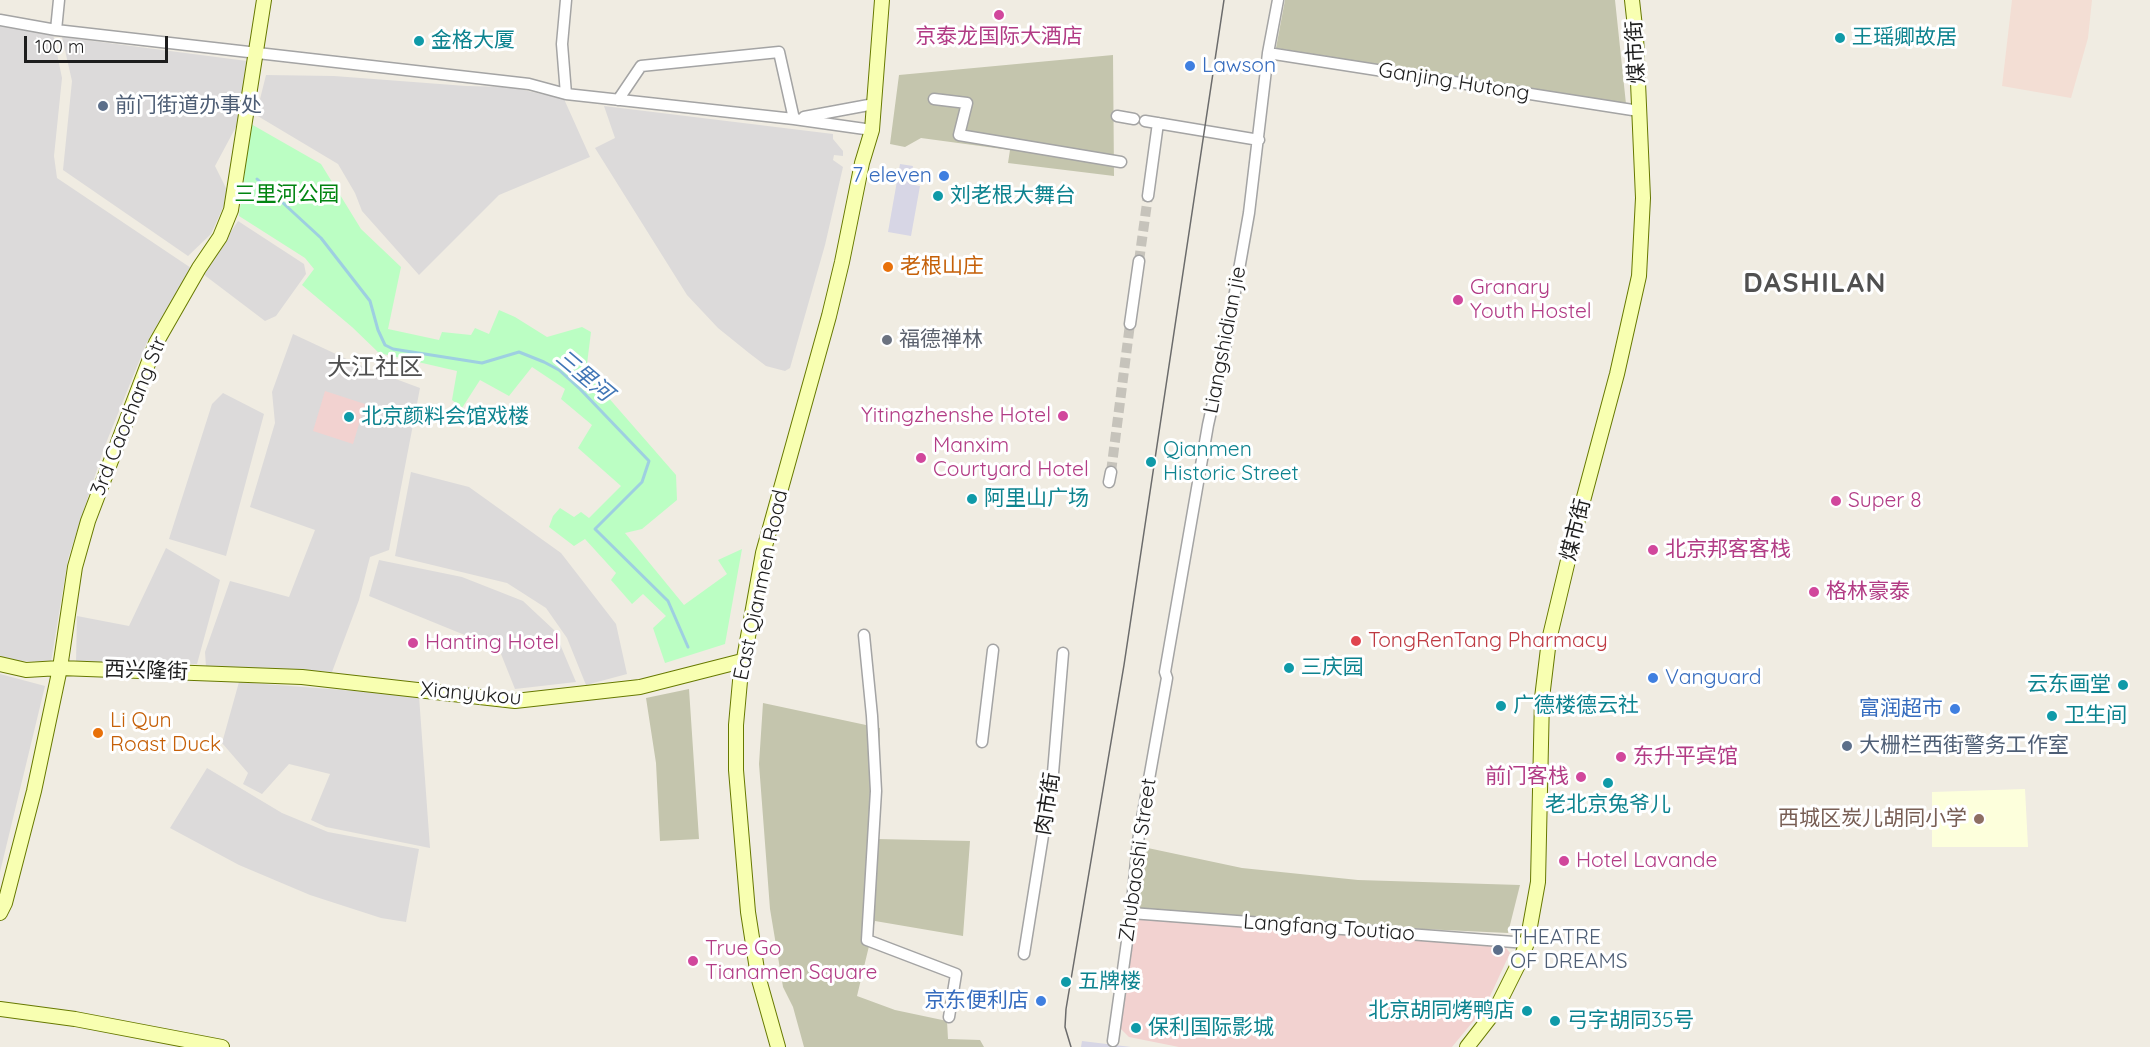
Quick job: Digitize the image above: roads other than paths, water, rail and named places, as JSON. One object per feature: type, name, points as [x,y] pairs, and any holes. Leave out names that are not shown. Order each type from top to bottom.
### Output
[{"type":"main road","name":"3rd Caochang Str","points":[[0,913],[5,903],[34,791],[60,668],[75,567],[88,521],[156,343],[199,268],[220,237],[231,210],[264,0]]},
{"type":"main road","name":"East Qianmen Road","points":[[777,1047],[758,976],[743,861],[736,770],[736,725],[742,662],[763,553],[829,316],[862,163],[872,130],[882,0]]},
{"type":"main road","name":"煤市街","points":[[1467,1047],[1495,1011],[1527,943],[1538,882],[1542,698],[1549,640],[1617,374],[1639,276],[1643,198],[1632,0]]},
{"type":"main road","name":"Xianyukou","points":[[232,674],[334,679],[515,701],[639,687],[742,662]]},
{"type":"main road","name":"西兴隆街","points":[[0,664],[26,670],[60,668],[232,674]]},
{"type":"main road","points":[[0,1009],[75,1019],[222,1047]]},
{"type":"street","points":[[56,30],[59,0]]},
{"type":"street","points":[[566,0],[562,44],[566,94]]},
{"type":"street","name":"Liangshidian jie","points":[[1167,678],[1165,672],[1208,425],[1225,350],[1249,213],[1268,53],[1278,0]]},
{"type":"street","points":[[0,20],[56,30],[529,84],[566,94],[794,119],[872,130]]},
{"type":"street","points":[[618,100],[641,66],[779,52],[794,119]]},
{"type":"street","name":"Ganjing Hutong","points":[[1268,53],[1639,111]]},
{"type":"street","points":[[934,99],[967,103],[958,135],[1121,162]]},
{"type":"street","points":[[794,119],[874,104]]},
{"type":"street","points":[[1117,116],[1259,140]]},
{"type":"street","points":[[1148,196],[1158,123]]},
{"type":"street","points":[[1131,324],[1139,261]]},
{"type":"street","points":[[864,635],[876,791],[867,940],[956,974],[949,1017]]},
{"type":"street","points":[[982,742],[993,650]]},
{"type":"street","name":"肉市街","points":[[1024,954],[1053,773],[1063,653]]},
{"type":"street","name":"Zhubaoshi Street","points":[[1113,1041],[1131,913],[1138,841],[1167,678]]},
{"type":"street","name":"Langfang Toutiao","points":[[1131,913],[1527,943]]},
{"type":"waterway","name":"三里河","points":[[257,179],[321,238],[370,301],[385,345],[393,349],[482,363],[519,352],[544,362],[559,370],[580,389],[649,461],[642,482],[595,529],[668,601],[688,647]]},
{"type":"tunnel","points":[[1139,261],[1148,196]]},
{"type":"tunnel","points":[[1111,472],[1130,324]]},
{"type":"tram line","points":[[1071,1047],[1065,1027],[1066,1009],[1124,665],[1224,0]]},
{"type":"place","name":"京泰龙国际大酒店","points":[[999,15]]},
{"type":"place","name":"王瑶卿故居","points":[[1840,38]]},
{"type":"place","name":"金格大厦","points":[[419,41]]},
{"type":"place","name":"Lawson","points":[[1190,66]]},
{"type":"place","name":"前门街道办事处","points":[[103,106]]},
{"type":"place","name":"7 eleven","points":[[944,176]]},
{"type":"place","name":"刘老根大舞台","points":[[938,196]]},
{"type":"place","name":"老根山庄","points":[[888,267]]},
{"type":"place","name":"Granary Youth Hostel","points":[[1458,300]]},
{"type":"place","name":"福德禅林","points":[[887,340]]},
{"type":"place","name":"Yitingzhenshe Hotel","points":[[1063,416]]},
{"type":"place","name":"北京颜料会馆戏楼","points":[[349,417]]},
{"type":"place","name":"Manxim Courtyard Hotel","points":[[921,458]]},
{"type":"place","name":"Qianmen Historic Street","points":[[1151,462]]},
{"type":"place","name":"阿里山广场","points":[[972,499]]},
{"type":"place","name":"Super 8","points":[[1836,501]]},
{"type":"place","name":"北京邦客客栈","points":[[1653,550]]},
{"type":"place","name":"格林豪泰","points":[[1814,592]]},
{"type":"place","name":"TongRenTang Pharmacy","points":[[1356,641]]},
{"type":"place","name":"Hanting Hotel","points":[[413,643]]},
{"type":"place","name":"三庆园","points":[[1289,668]]},
{"type":"place","name":"Vanguard","points":[[1653,678]]},
{"type":"place","name":"云东画堂","points":[[2123,685]]},
{"type":"place","name":"广德楼德云社","points":[[1501,706]]},
{"type":"place","name":"富润超市","points":[[1955,709]]},
{"type":"place","name":"卫生间","points":[[2052,716]]},
{"type":"place","name":"Li Qun Roast Duck","points":[[98,733]]},
{"type":"place","name":"大栅栏西街警务工作室","points":[[1847,746]]},
{"type":"place","name":"东升平宾馆","points":[[1621,757]]},
{"type":"place","name":"前门客栈","points":[[1581,777]]},
{"type":"place","name":"老北京兔爷儿","points":[[1608,783]]},
{"type":"place","name":"西城区炭儿胡同小学","points":[[1979,819]]},
{"type":"place","name":"Hotel Lavande","points":[[1564,861]]},
{"type":"place","name":"THEATRE OF DREAMS","points":[[1498,950]]},
{"type":"place","name":"True Go Tianamen Square","points":[[693,961]]},
{"type":"place","name":"五牌楼","points":[[1066,982]]},
{"type":"place","name":"京东便利店","points":[[1041,1001]]},
{"type":"place","name":"北京胡同烤鸭店","points":[[1527,1011]]},
{"type":"place","name":"弓字胡同35号","points":[[1555,1021]]},
{"type":"place","name":"保利国际影城","points":[[1136,1028]]},
{"type":"district","name":"DASHILAN","points":[[1815,284]]},
{"type":"district","name":"大江社区","points":[[375,368]]},
{"type":"park label","name":"三里河公园","points":[[287,195]]}]
